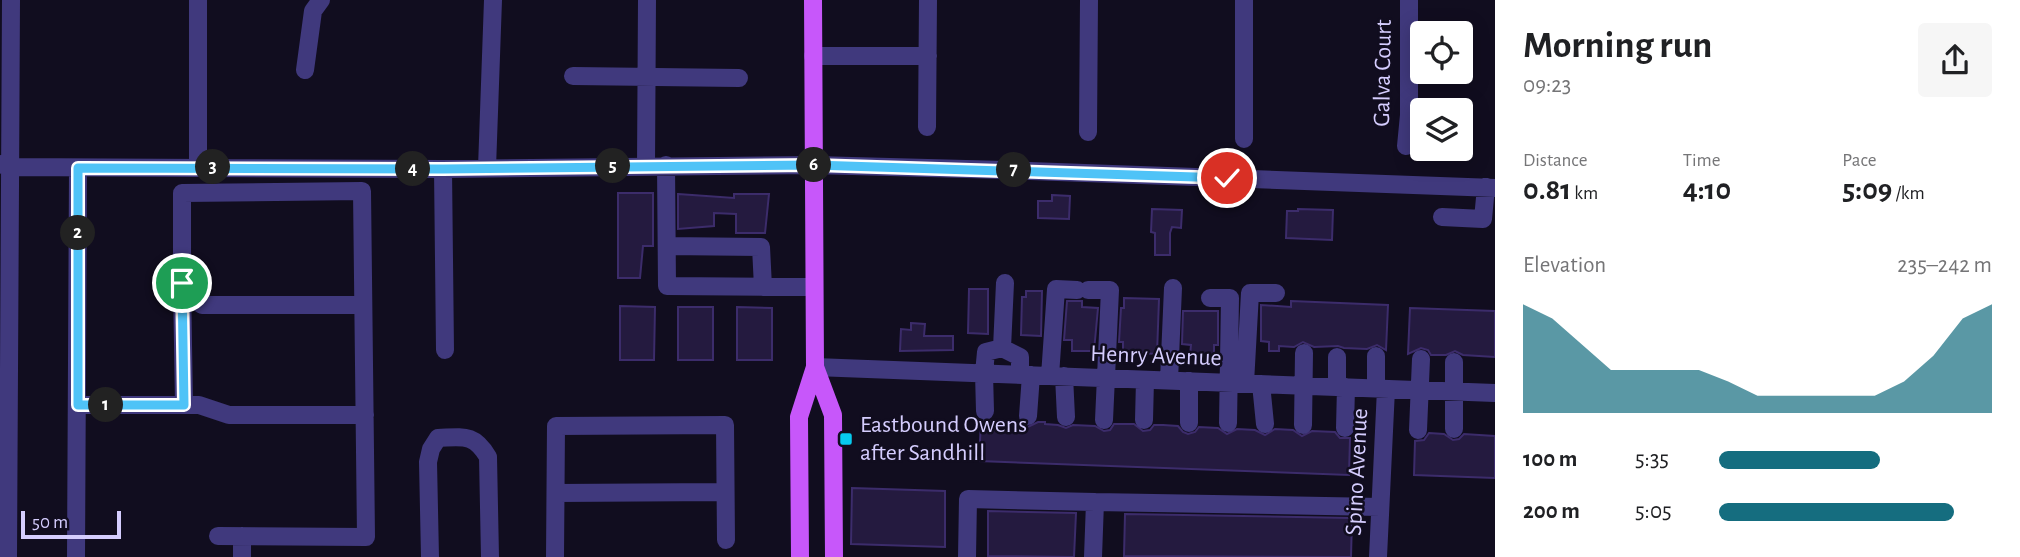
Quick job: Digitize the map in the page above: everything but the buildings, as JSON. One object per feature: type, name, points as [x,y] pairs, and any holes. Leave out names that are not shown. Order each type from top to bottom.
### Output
[{"type":"main road","points":[[800,557],[799,417],[815,367],[813,0]]},
{"type":"main road","points":[[815,367],[833,415],[834,557]]},
{"type":"street","points":[[8,557],[5,166],[11,0]]},
{"type":"street","points":[[198,0],[198,167]]},
{"type":"street","points":[[305,70],[313,11],[321,0]]},
{"type":"street","points":[[487,168],[493,0]]},
{"type":"street","points":[[646,165],[647,0]]},
{"type":"street","points":[[927,127],[928,0]]},
{"type":"street","points":[[1088,132],[1089,0]]},
{"type":"street","points":[[1244,0],[1244,139]]},
{"type":"street","name":"Galva Court","points":[[1406,146],[1409,115],[1409,0]]},
{"type":"street","points":[[813,56],[928,56]]},
{"type":"street","points":[[573,76],[739,78]]},
{"type":"street","points":[[666,165],[667,286],[814,287]]},
{"type":"street","points":[[5,166],[443,169],[814,165],[1491,187],[1483,219],[1442,217]]},
{"type":"street","points":[[76,557],[78,168]]},
{"type":"street","points":[[443,169],[445,350]]},
{"type":"street","points":[[184,405],[182,193],[362,191],[366,537],[218,536]]},
{"type":"street","points":[[667,246],[761,247],[763,287]]},
{"type":"street","points":[[182,283],[191,298],[202,305],[363,305]]},
{"type":"street","points":[[1002,348],[1005,283]]},
{"type":"street","points":[[1169,380],[1173,288]]},
{"type":"street","points":[[1066,416],[1057,376],[1056,289],[1110,290],[1104,420]]},
{"type":"street","points":[[1228,423],[1245,383],[1250,293],[1276,293]]},
{"type":"street","points":[[1210,298],[1230,298],[1245,383],[1265,424]]},
{"type":"street","points":[[985,411],[986,352],[1002,348],[1020,357],[1025,375],[1028,416]]},
{"type":"street","points":[[1303,425],[1304,353]]},
{"type":"street","name":"Spino Avenue","points":[[1376,356],[1381,389],[1378,557]]},
{"type":"street","points":[[1337,357],[1345,428]]},
{"type":"street","points":[[1418,430],[1420,359]]},
{"type":"street","points":[[1454,362],[1454,429]]},
{"type":"street","name":"Henry Avenue","points":[[815,367],[1495,393]]},
{"type":"street","points":[[1144,420],[1145,380]]},
{"type":"street","points":[[1189,381],[1189,423]]},
{"type":"street","points":[[78,405],[199,405],[229,415],[365,415]]},
{"type":"street","points":[[555,557],[556,426],[725,425],[726,540]]},
{"type":"street","points":[[430,557],[428,462],[431,449],[438,438],[466,436],[480,443],[488,457],[490,557]]},
{"type":"street","points":[[555,493],[725,492]]},
{"type":"street","points":[[967,557],[968,499],[1380,507]]},
{"type":"street","points":[[1093,557],[1095,502]]},
{"type":"street","points":[[242,536],[242,557]]},
{"type":"place","name":"Eastbound Owens after Sandhill","points":[[846,439]]},
{"type":"route","points":[[182,283],[184,405],[78,405],[78,168],[443,169],[814,165],[1227,178]]}]
